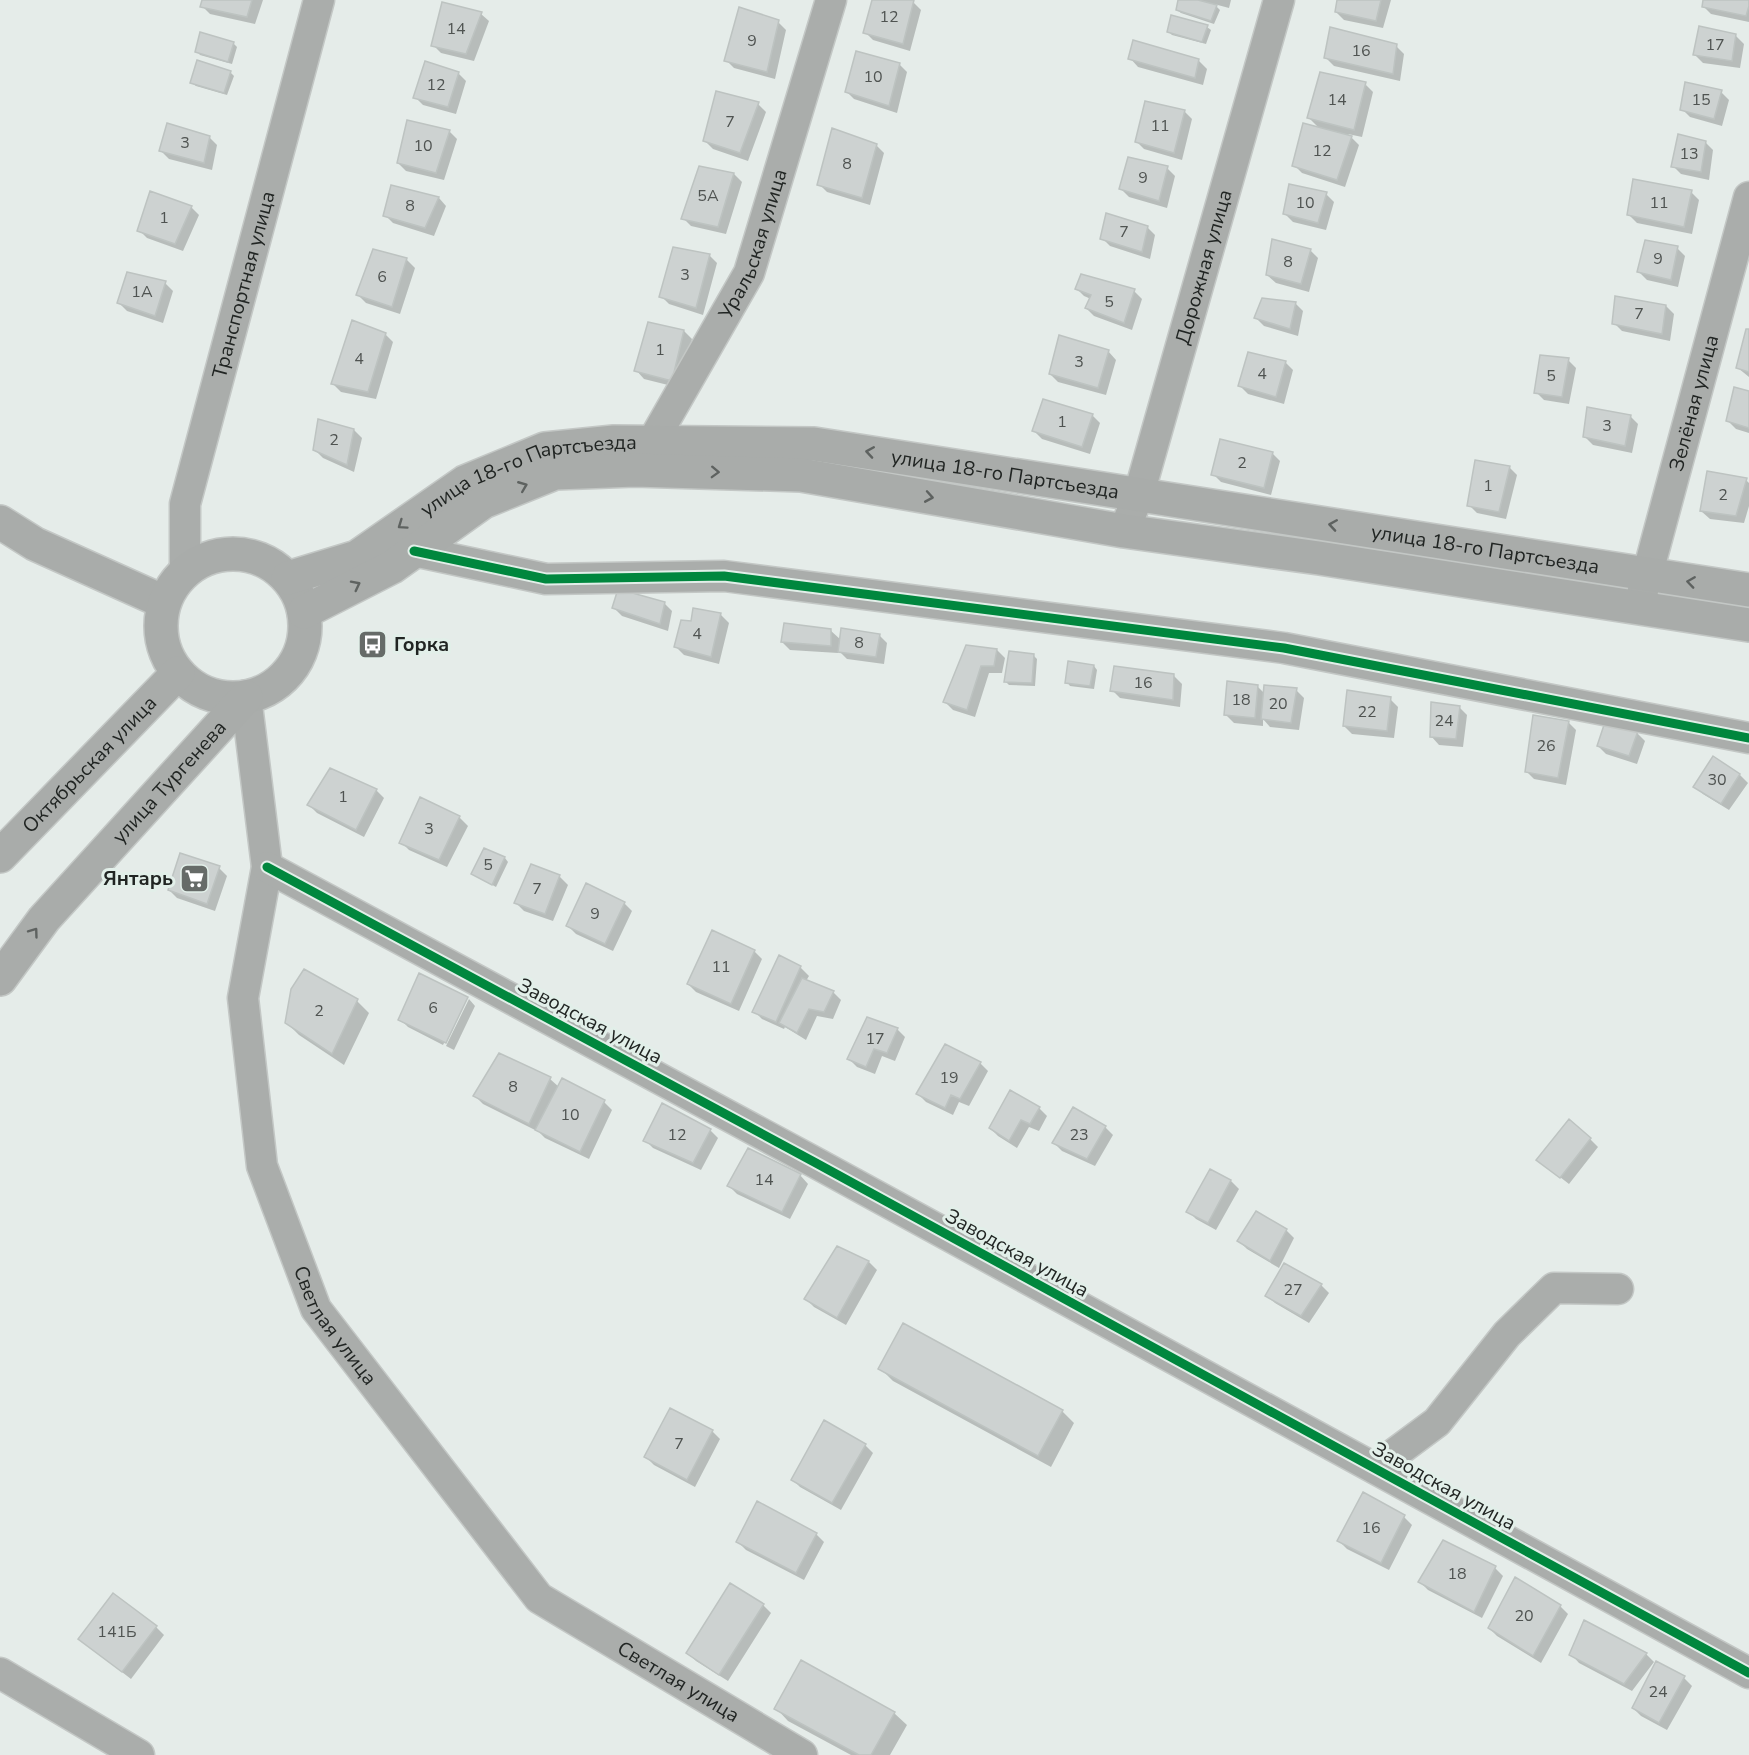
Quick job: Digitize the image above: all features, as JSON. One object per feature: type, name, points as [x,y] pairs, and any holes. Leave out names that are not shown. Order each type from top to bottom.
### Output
[{"type":"main road","name":"улица 18-го Партсъезда","points":[[288,578],[357,557],[465,482],[545,449],[614,442],[654,442],[814,444],[1749,590]]},
{"type":"main road","name":"улица 18-го Партсъезда","points":[[304,612],[392,567],[483,501],[555,473],[635,470],[801,475],[1124,531],[1330,560],[1749,625]]},
{"type":"main road","points":[[0,522],[35,544],[164,602]]},
{"type":"main road","points":[[226,554],[249,555],[270,564],[288,578],[298,594],[304,612],[305,635],[299,656],[286,675],[268,689],[246,697],[228,699],[209,695],[192,686],[178,673],[167,658],[161,640],[160,621],[164,602],[172,585],[185,571],[204,559],[226,554]]},
{"type":"main road","name":"Октябрьская улица","points":[[0,856],[178,673]]},
{"type":"main road","name":"улица Тургенева","points":[[0,979],[44,919],[246,697]]},
{"type":"street","name":"Транспортная улица","points":[[185,571],[185,504],[319,0]]},
{"type":"street","name":"Уральская улица","points":[[635,470],[654,442],[749,273],[831,0]]},
{"type":"street","name":"Дорожная улица","points":[[1124,531],[1139,494],[1279,0]]},
{"type":"street","name":"Зелёная улица","points":[[1639,607],[1749,197]]},
{"type":"street","points":[[414,551],[546,579],[724,576],[1284,648],[1749,738]]},
{"type":"street","name":"Светлая улица","points":[[246,697],[267,867],[243,998],[260,1155],[262,1166],[316,1309],[540,1599],[802,1755]]},
{"type":"street","name":"Заводская улица","points":[[267,867],[795,1152],[1749,1673]]},
{"type":"street","points":[[1375,1468],[1437,1422],[1507,1334],[1554,1288],[1618,1289]]},
{"type":"street","points":[[0,1673],[140,1755]]},
{"type":"building","points":[[202,0],[252,0],[247,17],[200,7]]},
{"type":"building","points":[[872,0],[914,0],[903,44],[863,33]]},
{"type":"building","points":[[1178,0],[1198,0],[1217,5],[1211,21],[1176,10]]},
{"type":"building","points":[[1337,0],[1381,0],[1376,21],[1335,12]]},
{"type":"building","points":[[1703,0],[1749,0],[1749,6],[1746,16],[1702,7]]},
{"type":"building","points":[[442,2],[482,12],[466,54],[431,46]]},
{"type":"building","points":[[739,7],[779,20],[767,72],[724,61]]},
{"type":"building","points":[[1171,15],[1208,25],[1202,42],[1167,32]]},
{"type":"building","points":[[1699,26],[1736,34],[1732,61],[1693,55]]},
{"type":"building","points":[[1330,27],[1397,44],[1393,74],[1324,58]]},
{"type":"building","points":[[200,32],[234,42],[228,62],[195,52]]},
{"type":"building","points":[[1133,40],[1199,59],[1195,78],[1128,59]]},
{"type":"building","points":[[856,51],[900,63],[889,106],[845,92]]},
{"type":"building","points":[[197,60],[231,71],[224,93],[190,83]]},
{"type":"building","points":[[425,61],[459,72],[448,107],[413,98]]},
{"type":"building","points":[[1320,72],[1366,82],[1354,130],[1307,118]]},
{"type":"building","points":[[1685,82],[1722,90],[1714,119],[1680,110]]},
{"type":"building","points":[[716,91],[759,102],[740,153],[703,141]]},
{"type":"building","points":[[1145,101],[1185,110],[1174,153],[1135,142]]},
{"type":"building","points":[[407,120],[450,130],[436,173],[397,163]]},
{"type":"building","points":[[167,123],[210,136],[204,163],[159,151]]},
{"type":"building","points":[[1303,123],[1352,136],[1337,180],[1292,166]]},
{"type":"building","points":[[832,128],[877,144],[862,198],[817,185]]},
{"type":"building","points":[[1678,134],[1706,141],[1701,172],[1671,167]]},
{"type":"building","points":[[1128,157],[1168,166],[1159,201],[1119,189]]},
{"type":"building","points":[[699,166],[734,173],[718,227],[681,219]]},
{"type":"building","points":[[1633,179],[1692,190],[1684,227],[1627,215]]},
{"type":"building","points":[[1289,184],[1327,192],[1318,223],[1283,214]]},
{"type":"building","points":[[391,185],[439,197],[425,228],[383,216]]},
{"type":"building","points":[[150,191],[192,206],[175,244],[137,231]]},
{"type":"building","points":[[1106,213],[1148,226],[1142,252],[1100,239]]},
{"type":"building","points":[[1272,239],[1311,249],[1301,284],[1266,275]]},
{"type":"building","points":[[1645,240],[1678,246],[1671,280],[1637,272]]},
{"type":"building","points":[[673,247],[710,254],[696,308],[659,297]]},
{"type":"building","points":[[373,249],[407,258],[392,307],[356,295]]},
{"type":"building","points":[[127,272],[166,281],[155,316],[117,303]]},
{"type":"building","points":[[1081,274],[1135,289],[1124,323],[1085,308],[1091,295],[1075,289]]},
{"type":"building","points":[[1615,296],[1666,305],[1662,334],[1612,324]]},
{"type":"building","points":[[1262,298],[1296,302],[1290,329],[1254,318]]},
{"type":"building","points":[[352,320],[386,333],[368,392],[331,384]]},
{"type":"building","points":[[648,322],[684,330],[672,381],[634,371]]},
{"type":"building","points":[[1746,329],[1749,329],[1749,372],[1736,368]]},
{"type":"building","points":[[1059,335],[1109,350],[1098,388],[1049,374]]},
{"type":"building","points":[[1248,352],[1286,361],[1276,397],[1238,386]]},
{"type":"building","points":[[1540,355],[1569,358],[1562,397],[1534,393]]},
{"type":"building","points":[[1734,387],[1749,391],[1749,428],[1726,421]]},
{"type":"building","points":[[1043,399],[1093,414],[1082,447],[1032,431]]},
{"type":"building","points":[[1587,407],[1631,415],[1625,446],[1583,437]]},
{"type":"building","points":[[318,419],[354,429],[347,465],[313,450]]},
{"type":"building","points":[[1220,439],[1273,452],[1264,488],[1211,475]]},
{"type":"building","points":[[1475,460],[1510,466],[1499,512],[1467,506]]},
{"type":"building","points":[[1707,471],[1747,478],[1736,516],[1700,511]]},
{"type":"building","points":[[618,589],[665,602],[660,624],[612,608]]},
{"type":"building","points":[[693,608],[721,613],[711,657],[674,647],[681,620],[691,621]]},
{"type":"building","points":[[784,623],[831,629],[831,646],[781,642]]},
{"type":"building","points":[[841,628],[880,634],[876,657],[838,652]]},
{"type":"building","points":[[966,645],[997,649],[994,666],[981,666],[967,710],[943,702]]},
{"type":"building","points":[[1009,651],[1034,654],[1032,683],[1004,682]]},
{"type":"building","points":[[1068,661],[1094,665],[1090,686],[1065,683]]},
{"type":"building","points":[[1114,666],[1174,674],[1173,700],[1110,691]]},
{"type":"building","points":[[1227,681],[1258,685],[1255,718],[1224,715]]},
{"type":"building","points":[[1264,685],[1297,688],[1291,723],[1261,719]]},
{"type":"building","points":[[1347,690],[1391,697],[1387,731],[1343,726]]},
{"type":"building","points":[[1431,702],[1460,706],[1456,739],[1430,737]]},
{"type":"building","points":[[1533,715],[1569,721],[1558,778],[1525,772]]},
{"type":"building","points":[[1605,722],[1638,731],[1629,756],[1597,746]]},
{"type":"building","points":[[1713,756],[1740,774],[1721,804],[1693,787]]},
{"type":"building","points":[[330,768],[377,789],[356,830],[307,805]]},
{"type":"building","points":[[420,797],[460,816],[439,860],[399,843]]},
{"type":"building","points":[[484,848],[505,857],[492,885],[471,874]]},
{"type":"building","name":"Янтарь","points":[[180,853],[220,866],[207,904],[168,890]]},
{"type":"building","points":[[531,864],[560,875],[545,914],[514,903]]},
{"type":"building","points":[[586,883],[625,902],[605,944],[566,926]]},
{"type":"building","points":[[712,930],[755,950],[731,1004],[687,984]]},
{"type":"building","points":[[779,955],[801,966],[776,1022],[752,1012]]},
{"type":"building","points":[[304,969],[358,999],[332,1054],[285,1023],[291,989]]},
{"type":"building","points":[[419,973],[468,997],[446,1043],[398,1020]]},
{"type":"building","points":[[802,978],[834,991],[824,1012],[809,1009],[797,1033],[779,1023]]},
{"type":"building","points":[[867,1017],[898,1028],[887,1053],[874,1049],[866,1067],[847,1059]]},
{"type":"building","points":[[945,1044],[981,1062],[960,1099],[951,1095],[945,1108],[916,1094]]},
{"type":"building","points":[[499,1053],[551,1077],[529,1124],[473,1096]]},
{"type":"building","points":[[562,1078],[605,1100],[580,1152],[535,1130]]},
{"type":"building","points":[[1010,1090],[1040,1107],[1030,1124],[1021,1120],[1009,1141],[989,1128]]},
{"type":"building","points":[[662,1103],[711,1129],[693,1163],[643,1141]]},
{"type":"building","points":[[1073,1107],[1106,1126],[1087,1159],[1052,1143]]},
{"type":"building","points":[[1569,1119],[1591,1138],[1560,1178],[1536,1160]]},
{"type":"building","points":[[748,1148],[801,1174],[782,1212],[727,1186]]},
{"type":"building","points":[[1210,1169],[1231,1180],[1208,1223],[1186,1212]]},
{"type":"building","points":[[1256,1211],[1287,1229],[1270,1261],[1237,1241]]},
{"type":"building","points":[[837,1246],[869,1261],[837,1318],[804,1299]]},
{"type":"building","points":[[1284,1263],[1322,1284],[1301,1316],[1265,1296]]},
{"type":"building","points":[[903,1323],[1063,1410],[1038,1456],[878,1369]]},
{"type":"building","points":[[670,1408],[713,1430],[687,1480],[644,1457]]},
{"type":"building","points":[[824,1420],[866,1444],[832,1503],[791,1480]]},
{"type":"building","points":[[1363,1492],[1405,1515],[1381,1563],[1337,1541]]},
{"type":"building","points":[[757,1501],[817,1533],[796,1573],[736,1542]]},
{"type":"building","points":[[1443,1540],[1496,1566],[1474,1612],[1418,1582]]},
{"type":"building","points":[[1515,1577],[1561,1605],[1533,1656],[1488,1628]]},
{"type":"building","points":[[730,1583],[764,1604],[719,1675],[686,1653]]},
{"type":"building","points":[[113,1593],[157,1626],[122,1672],[78,1639]]},
{"type":"building","points":[[1584,1620],[1647,1653],[1624,1684],[1569,1655]]},
{"type":"building","points":[[801,1660],[895,1712],[871,1755],[859,1755],[774,1709]]},
{"type":"building","points":[[1656,1661],[1685,1676],[1659,1723],[1632,1708]]},
{"type":"cycle path","points":[[414,551],[546,579],[724,576],[1284,648],[1749,738]]},
{"type":"cycle path","points":[[267,867],[816,1163],[1749,1673]]},
{"type":"place","name":"Горка","points":[[373,644]]},
{"type":"place","name":"Янтарь","points":[[194,878]]}]
